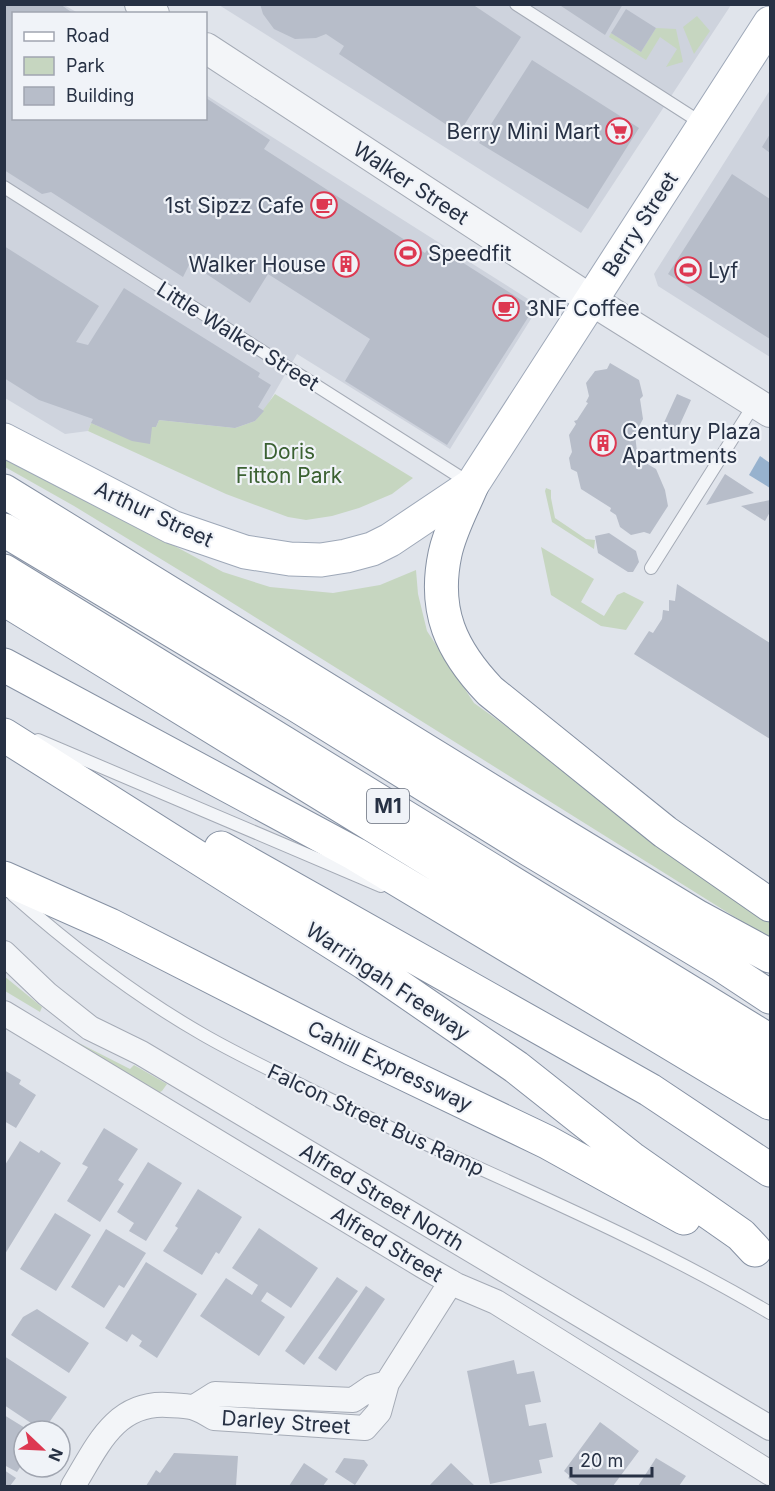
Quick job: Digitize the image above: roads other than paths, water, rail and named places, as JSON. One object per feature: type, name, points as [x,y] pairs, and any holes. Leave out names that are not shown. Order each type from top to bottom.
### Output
[{"type":"main road","name":"Berry Street","points":[[472,485],[704,124],[768,33]]},
{"type":"main road","name":"Arthur Street","points":[[4,440],[172,527],[245,552],[290,559],[321,560],[372,549],[410,528],[472,485]]},
{"type":"main road","points":[[472,485],[445,552],[441,581],[442,607],[456,650],[490,691],[666,832],[771,905]]},
{"type":"main road","points":[[4,490],[586,849],[698,917],[771,956]]},
{"type":"main road","name":"M1","points":[[4,530],[298,706],[771,997]]},
{"type":"main road","name":"M1","points":[[4,571],[771,1041]]},
{"type":"main road","points":[[4,599],[771,1069]]},
{"type":"main road","points":[[4,665],[355,854],[771,1103]]},
{"type":"main road","points":[[7,730],[650,1090],[771,1170]]},
{"type":"main road","name":"Warringah Freeway","points":[[7,730],[365,963],[516,1067],[631,1158],[741,1235],[763,1255]]},
{"type":"main road","name":"Cahill Expressway","points":[[4,878],[110,925],[351,1048],[548,1142],[733,1246],[763,1255]]},
{"type":"street","name":"Walker Street","points":[[207,49],[591,300],[763,407]]},
{"type":"street","name":"Alfred Street North","points":[[4,952],[47,994],[90,1028],[141,1053],[771,1428]]},
{"type":"street","name":"Alfred Street","points":[[4,1013],[452,1282],[496,1302],[771,1473]]},
{"type":"street","name":"Darley Street","points":[[73,1486],[108,1429],[130,1411],[153,1404],[196,1406],[215,1394],[353,1400],[372,1388],[387,1383],[452,1282]]},
{"type":"lane","points":[[516,4],[704,124]]},
{"type":"lane","name":"Little Walker Street","points":[[4,187],[472,485]]},
{"type":"lane","points":[[651,568],[763,407]]},
{"type":"lane","points":[[7,730],[272,838],[478,929]]},
{"type":"lane","name":"Falcon Street Bus Ramp","points":[[4,888],[108,973],[202,1034],[381,1124],[628,1236],[718,1282],[771,1313]]},
{"type":"water","points":[[760,456],[770,463],[770,488],[749,475]]},
{"type":"place","name":"Berry Mini Mart","points":[[619,131]]},
{"type":"place","name":"1st Sipzz Cafe","points":[[324,205]]},
{"type":"place","name":"Speedfit","points":[[408,253]]},
{"type":"place","name":"Walker House","points":[[346,264]]},
{"type":"place","name":"Lyf","points":[[688,270]]},
{"type":"place","name":"3NF Coffee","points":[[506,308]]},
{"type":"place","name":"Century Plaza Apartments","points":[[603,443]]},
{"type":"park label","name":"Doris Fitton Park","points":[[289,463]]}]
